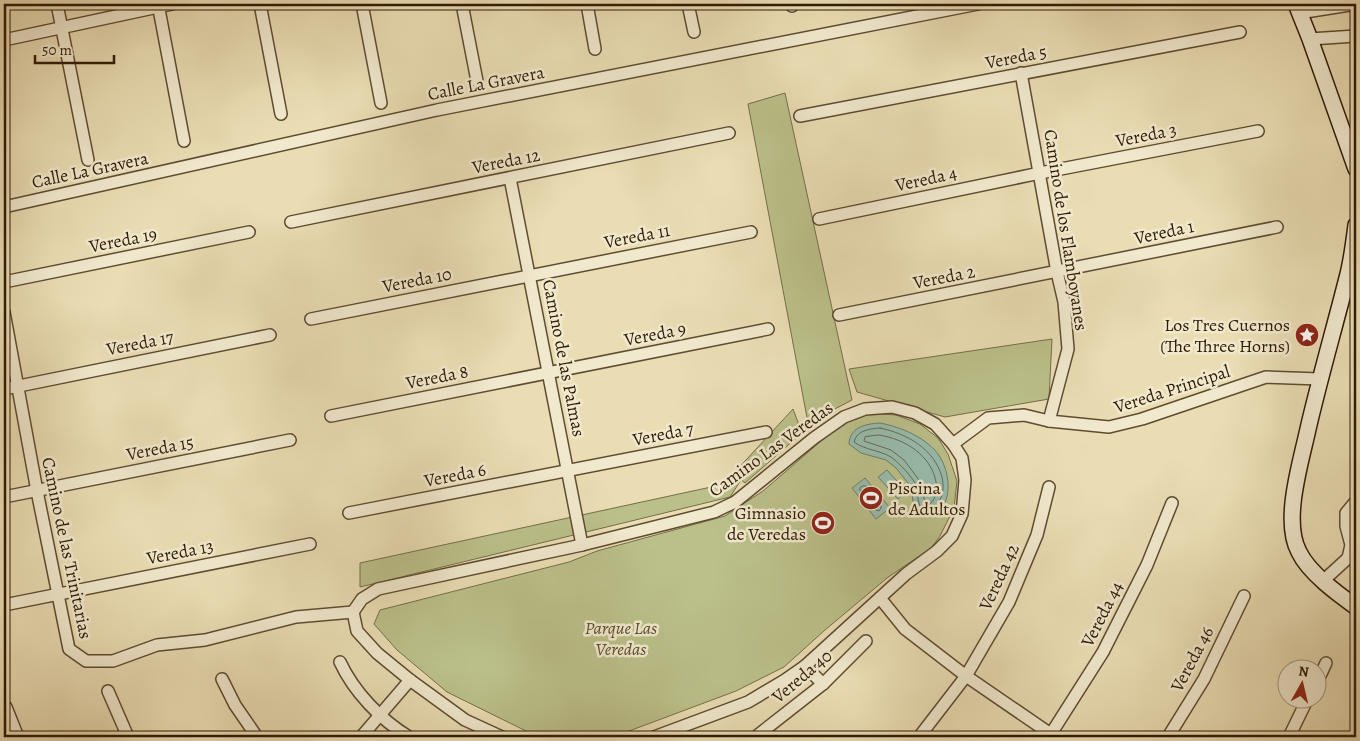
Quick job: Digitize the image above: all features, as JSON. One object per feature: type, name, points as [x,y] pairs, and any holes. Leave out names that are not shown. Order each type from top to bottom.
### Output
[{"type":"street","points":[[57,4],[88,160]]},
{"type":"street","points":[[4,40],[158,5],[172,4]]},
{"type":"street","points":[[260,4],[281,114]]},
{"type":"street","points":[[362,4],[381,103]]},
{"type":"street","points":[[462,4],[477,81]]},
{"type":"street","points":[[587,4],[595,49]]},
{"type":"street","points":[[688,4],[694,32]]},
{"type":"street","name":"Calle La Gravera","points":[[4,207],[437,110],[978,4]]},
{"type":"street","points":[[1356,4],[1297,8],[1356,169]]},
{"type":"street","points":[[158,5],[184,141]]},
{"type":"street","name":"Vereda 5","points":[[800,116],[1240,32]]},
{"type":"street","points":[[1310,40],[1356,36]]},
{"type":"street","name":"Camino de los Flamboyanes","points":[[1022,74],[1064,302],[1068,349],[1049,422]]},
{"type":"street","name":"Vereda 3","points":[[1040,174],[1258,131]]},
{"type":"street","name":"Vereda 12","points":[[291,222],[729,133]]},
{"type":"street","name":"Vereda 4","points":[[818,219],[1040,174]]},
{"type":"street","name":"Camino de las Palmas","points":[[510,178],[582,545]]},
{"type":"street","points":[[1356,225],[1352,274],[1320,378],[1295,487],[1293,512],[1294,535],[1298,552],[1310,568],[1356,607]]},
{"type":"street","name":"Vereda 1","points":[[1057,272],[1277,227]]},
{"type":"street","name":"Vereda 19","points":[[4,282],[249,232]]},
{"type":"street","name":"Vereda 11","points":[[530,275],[750,232]]},
{"type":"street","name":"Vereda 2","points":[[839,315],[1057,272]]},
{"type":"street","name":"Vereda 10","points":[[311,318],[530,275]]},
{"type":"street","name":"Camino de las Trinitarias","points":[[4,312],[69,649],[86,661],[113,661],[157,645],[205,640],[296,617],[353,612]]},
{"type":"street","name":"Vereda 9","points":[[549,373],[768,329]]},
{"type":"street","name":"Vereda 17","points":[[4,388],[270,335]]},
{"type":"street","name":"Vereda 8","points":[[332,416],[549,373]]},
{"type":"street","name":"Vereda Principal","points":[[953,444],[988,418],[1024,415],[1049,422],[1109,427],[1142,420],[1266,377],[1320,378]]},
{"type":"street","name":"Camino Las Veredas","points":[[353,612],[362,599],[378,589],[582,545],[714,512],[735,502],[844,416],[865,409],[892,407],[915,413],[935,424],[953,444],[962,458],[965,480],[962,514],[952,536],[937,551],[906,574],[805,666],[748,702],[654,737]]},
{"type":"street","name":"Vereda 7","points":[[568,470],[766,432]]},
{"type":"street","name":"Vereda 15","points":[[4,497],[290,440]]},
{"type":"street","name":"Vereda 6","points":[[349,513],[568,470]]},
{"type":"street","name":"Vereda 42","points":[[919,737],[966,676],[1009,602],[1037,535],[1049,487]]},
{"type":"street","points":[[1324,580],[1348,558],[1351,545],[1346,526],[1346,513],[1356,501]]},
{"type":"street","name":"Vereda 44","points":[[1052,736],[1103,652],[1147,565],[1172,503]]},
{"type":"street","name":"Vereda 13","points":[[4,604],[310,544]]},
{"type":"street","name":"Vereda 46","points":[[1168,737],[1204,679],[1244,596]]},
{"type":"street","points":[[880,598],[906,629],[966,676],[1052,736]]},
{"type":"street","points":[[353,612],[358,631],[377,653],[465,720],[502,737]]},
{"type":"street","name":"Vereda 40","points":[[758,735],[823,684],[866,641]]},
{"type":"street","points":[[340,662],[346,675],[380,715],[409,737]]},
{"type":"street","points":[[805,666],[823,684]]},
{"type":"street","points":[[222,679],[235,705],[257,737]]},
{"type":"street","points":[[361,737],[410,680]]},
{"type":"street","points":[[108,691],[128,737]]},
{"type":"street","points":[[6,707],[18,737]]},
{"type":"street","points":[[1289,737],[1303,708]]},
{"type":"green space","points":[[785,93],[852,400],[808,423],[748,104]]},
{"type":"green space","points":[[1052,339],[1049,399],[945,417],[857,392],[849,369]]},
{"type":"green space","points":[[793,409],[802,433],[745,483],[741,480],[730,497],[360,587],[360,563],[725,484],[740,479],[734,473]]},
{"type":"green space","name":"Parque Las Veredas","points":[[870,413],[896,415],[920,424],[938,438],[948,454],[957,481],[954,508],[940,536],[931,548],[887,578],[784,667],[736,691],[613,737],[560,737],[528,732],[447,692],[397,650],[374,624],[380,610],[569,562],[597,551],[725,516],[763,491],[842,423]]},
{"type":"water","points":[[880,423],[897,427],[913,434],[929,444],[940,457],[947,475],[948,486],[944,504],[939,510],[931,514],[920,514],[913,503],[912,488],[896,468],[886,460],[861,453],[849,444],[855,430],[869,424]]},
{"type":"water","points":[[887,470],[906,491],[898,499],[878,477]]},
{"type":"water","name":"Piscina de Adultos","points":[[865,478],[890,508],[876,519],[852,488]]},
{"type":"place","name":"Los Tres Cuernos (The Three Horns)","points":[[1307,335]]},
{"type":"place","name":"Piscina de Adultos","points":[[871,498]]},
{"type":"place","name":"Gimnasio de Veredas","points":[[823,523]]}]
